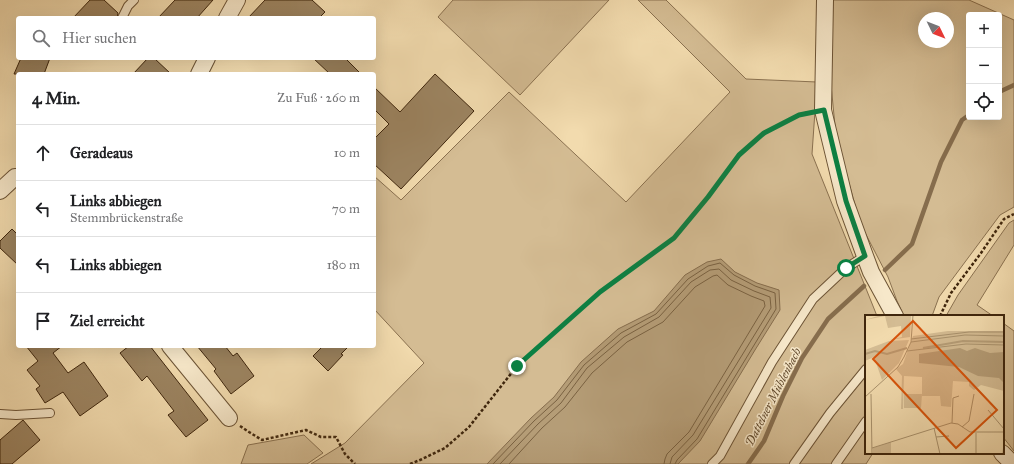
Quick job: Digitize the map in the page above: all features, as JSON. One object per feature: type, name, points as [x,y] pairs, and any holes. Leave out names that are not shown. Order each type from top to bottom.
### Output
[{"type":"street","points":[[228,16],[237,0]]},
{"type":"street","points":[[826,0],[824,110],[846,201],[865,256],[895,315]]},
{"type":"street","points":[[200,72],[206,60]]},
{"type":"street","points":[[0,191],[16,177]]},
{"type":"street","points":[[172,348],[229,418]]},
{"type":"street","points":[[1003,454],[1013,464]]},
{"type":"lane","points":[[123,16],[128,6],[134,0]]},
{"type":"lane","points":[[712,464],[720,456],[772,362],[813,299],[846,268],[865,256]]},
{"type":"lane","points":[[794,464],[830,413],[865,370]]},
{"type":"lane","points":[[0,414],[16,415],[50,413]]},
{"type":"lane","points":[[836,464],[865,422]]},
{"type":"path","points":[[410,464],[445,448],[469,427],[517,366],[600,292],[674,238],[708,197],[739,155],[764,133],[799,115],[824,110]]},
{"type":"path","points":[[940,315],[951,293],[1004,219],[1014,214]]},
{"type":"path","points":[[229,418],[262,440],[306,430],[321,437],[336,437],[346,454],[355,464]]},
{"type":"shaded area","points":[[453,0],[609,0],[520,95],[438,17]]},
{"type":"shaded area","points":[[638,0],[666,0],[746,79],[817,82],[812,154],[877,315],[865,315],[865,454],[872,454],[866,464],[311,464],[345,443],[424,363],[376,311],[376,178],[401,200],[509,92],[626,202],[730,92]]},
{"type":"shaded area","points":[[831,0],[969,0],[996,12],[966,12],[966,120],[1002,120],[1002,15],[1014,20],[1014,207],[1000,215],[939,297],[932,315],[904,315],[888,277],[860,223],[836,136],[830,74]]},
{"type":"shaded area","points":[[1014,220],[1014,245],[977,305],[992,315],[947,315],[958,295],[1009,223]]},
{"type":"shaded area","points":[[1004,324],[1014,331],[1014,451],[1004,438]]},
{"type":"shaded area","points":[[304,435],[323,453],[307,464],[241,464],[248,445]]},
{"type":"water","points":[[721,259],[735,272],[757,283],[779,290],[780,310],[700,441],[678,464],[487,464],[531,418],[554,397],[581,362],[618,329],[654,311],[685,275],[707,262]]},
{"type":"building","points":[[90,0],[104,0],[118,13],[117,16],[75,16]]},
{"type":"building","points":[[175,0],[213,0],[199,16],[160,16]]},
{"type":"building","points":[[265,0],[312,0],[325,12],[321,16],[250,16]]},
{"type":"building","points":[[20,60],[49,60],[45,72],[16,72],[16,74],[14,74]]},
{"type":"building","points":[[146,60],[156,60],[169,72],[135,72]]},
{"type":"building","points":[[315,60],[347,60],[359,72],[328,72]]},
{"type":"building","points":[[435,74],[474,111],[401,189],[376,166],[376,137],[389,124],[376,111],[376,89],[400,112]]},
{"type":"building","points":[[12,229],[16,233],[16,263],[0,248],[0,241]]},
{"type":"building","points":[[28,348],[59,348],[53,353],[68,373],[84,362],[108,396],[80,416],[63,392],[45,403],[36,389],[40,386],[27,370],[38,361]]},
{"type":"building","points":[[126,348],[152,348],[208,420],[186,437],[168,415],[174,411],[147,376],[142,381],[120,353]]},
{"type":"building","points":[[199,348],[227,348],[233,356],[237,353],[254,376],[231,394],[214,371],[216,369]]},
{"type":"building","points":[[321,348],[347,348],[341,354],[343,355],[328,371],[313,356]]},
{"type":"building","points":[[23,420],[40,440],[12,464],[0,464],[0,440]]},
{"type":"waterway","name":"Dattelner Mühlenbach","points":[[1002,91],[1014,85]]},
{"type":"waterway","name":"Dattelner Mühlenbach","points":[[885,270],[912,244],[941,162],[962,120],[966,117]]},
{"type":"waterway","name":"Dattelner Mühlenbach","points":[[748,464],[764,441],[783,396],[802,358],[828,319],[864,286]]},
{"type":"route","points":[[517,366],[600,292],[674,238],[708,197],[739,155],[764,133],[799,115],[824,110],[846,201],[865,256],[846,268]]}]
